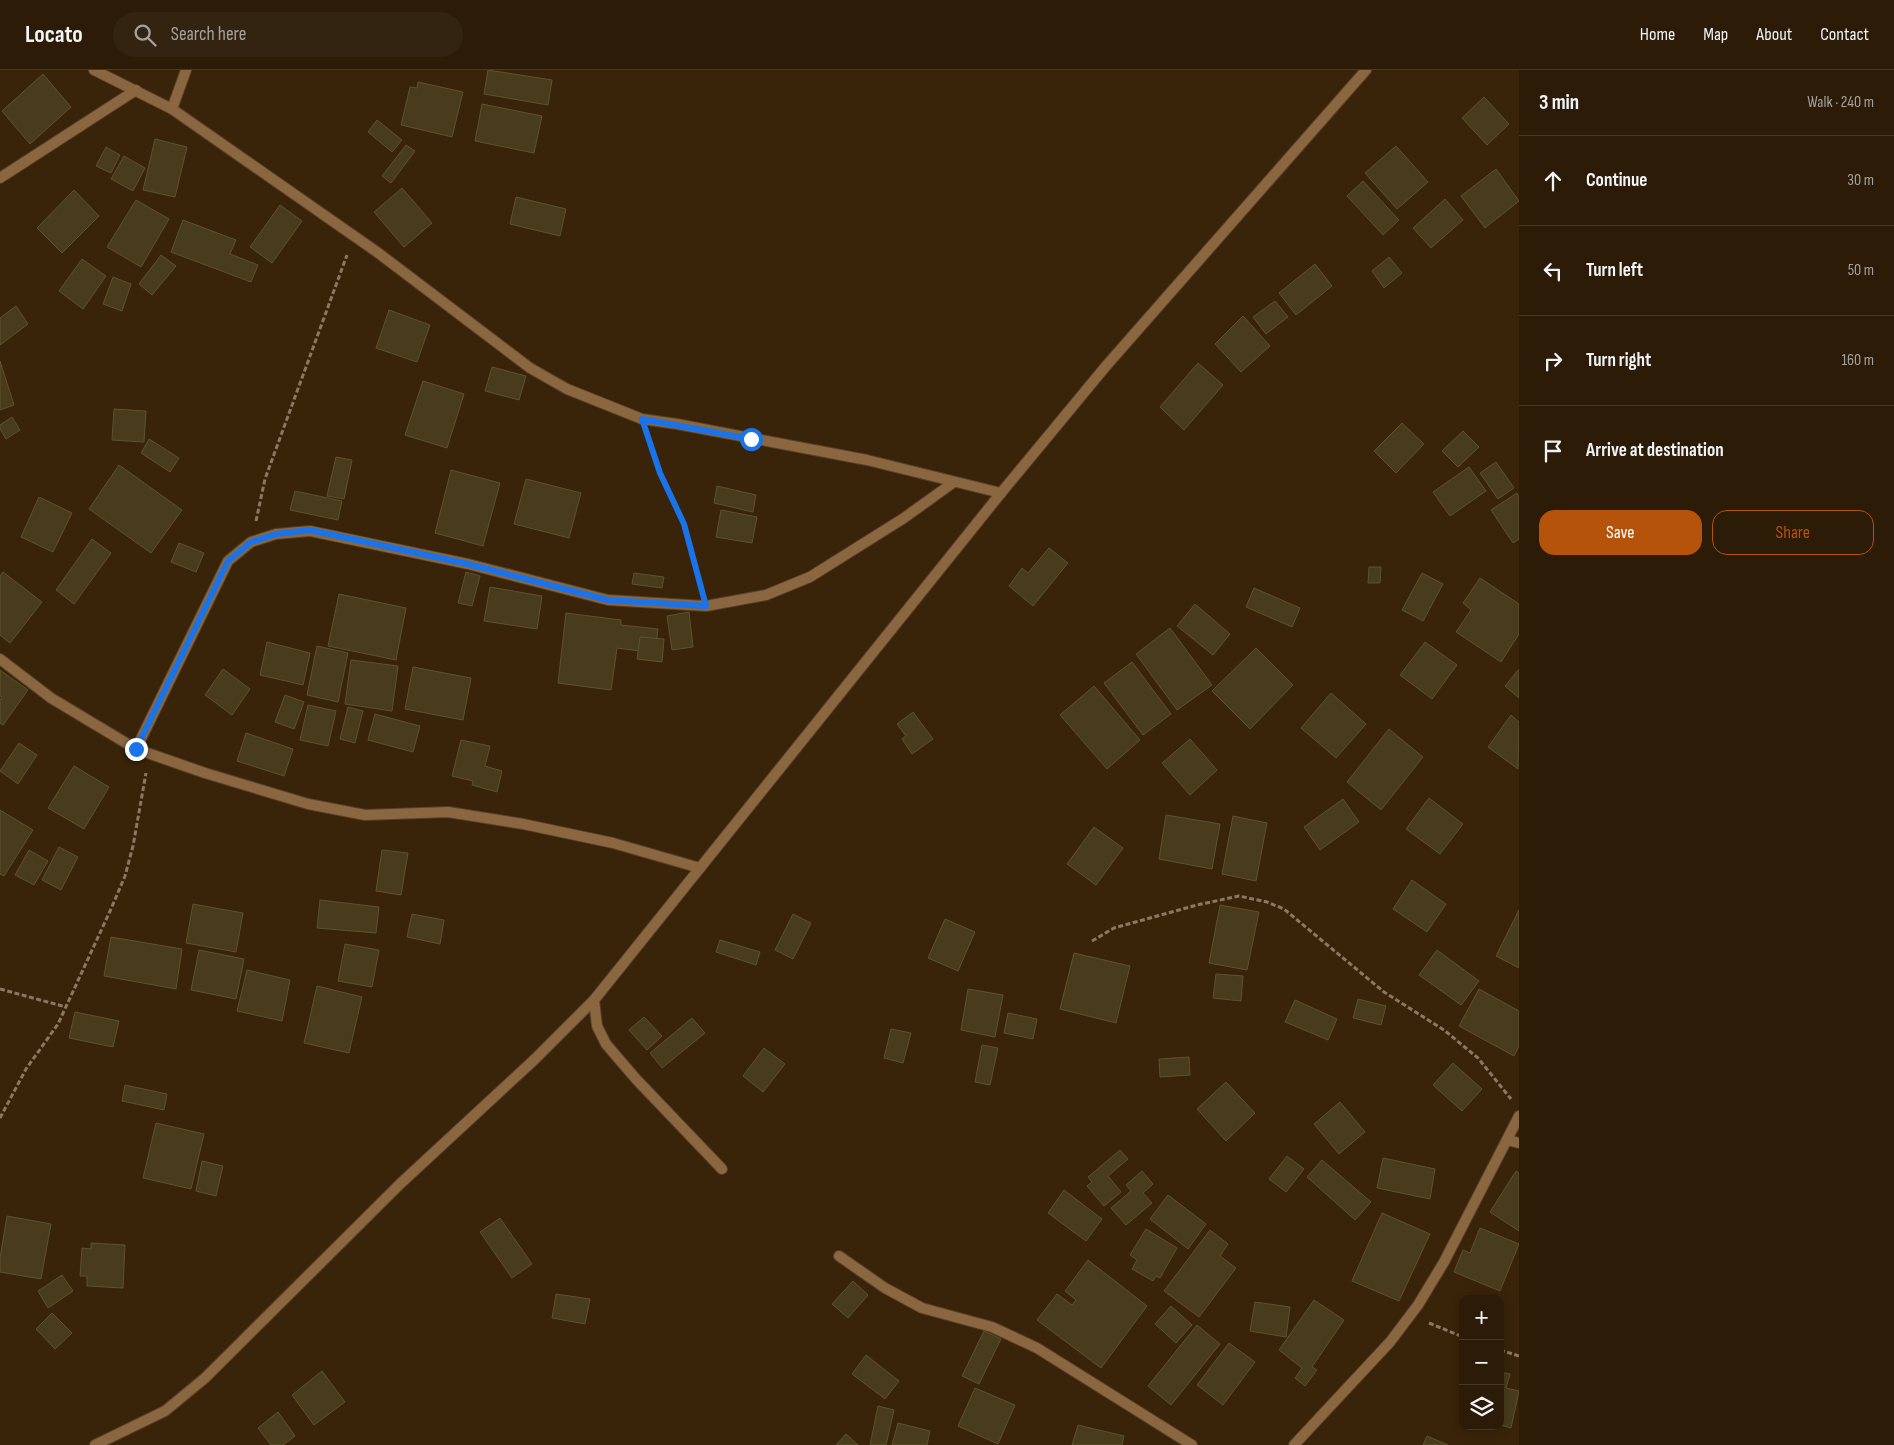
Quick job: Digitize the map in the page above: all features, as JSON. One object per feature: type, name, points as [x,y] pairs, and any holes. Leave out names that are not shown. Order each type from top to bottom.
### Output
[{"type":"street","points":[[94,70],[172,109],[354,236],[530,368],[567,389],[642,419],[868,460],[1000,493]]},
{"type":"street","points":[[172,109],[186,70]]},
{"type":"street","points":[[95,1445],[165,1411],[205,1378],[400,1184],[535,1059],[594,1000],[1000,493],[1106,366],[1366,70]]},
{"type":"street","points":[[0,178],[136,90]]},
{"type":"street","points":[[136,749],[228,561],[251,542],[276,534],[310,530],[468,564],[608,600],[706,606],[766,595],[810,577],[904,518],[954,482]]},
{"type":"street","points":[[0,659],[51,698],[136,749],[308,804],[365,815],[448,812],[523,824],[613,843],[700,868]]},
{"type":"street","points":[[594,1000],[596,1026],[606,1044],[636,1079],[722,1169]]},
{"type":"street","points":[[1294,1445],[1390,1342],[1410,1315],[1444,1262],[1519,1116]]},
{"type":"street","points":[[1507,1140],[1519,1143]]},
{"type":"street","points":[[839,1256],[885,1288],[922,1308],[992,1327],[1037,1348],[1192,1445]]},
{"type":"path","points":[[251,542],[265,479],[354,236]]},
{"type":"path","points":[[642,419],[660,473],[684,524],[706,606]]},
{"type":"path","points":[[0,1118],[26,1069],[58,1024],[125,876],[133,846],[150,755]]},
{"type":"path","points":[[1092,941],[1114,928],[1197,905],[1239,896],[1284,908],[1384,992],[1444,1030],[1471,1052],[1478,1058],[1513,1102]]},
{"type":"path","points":[[0,989],[66,1007]]},
{"type":"path","points":[[1410,1315],[1459,1335]]},
{"type":"path","points":[[1504,1351],[1519,1356]]},
{"type":"building","points":[[488,70],[552,80],[548,105],[484,94]]},
{"type":"building","points":[[43,74],[71,107],[30,144],[2,111]]},
{"type":"building","points":[[418,82],[463,92],[452,137],[401,125],[410,87],[417,88]]},
{"type":"building","points":[[1484,97],[1509,124],[1487,145],[1462,118]]},
{"type":"building","points":[[482,104],[542,116],[534,153],[475,141]]},
{"type":"building","points":[[377,120],[402,140],[392,152],[368,132]]},
{"type":"building","points":[[155,139],[187,147],[175,197],[143,190]]},
{"type":"building","points":[[406,145],[415,151],[391,183],[382,176]]},
{"type":"building","points":[[1396,146],[1428,182],[1397,209],[1365,173]]},
{"type":"building","points":[[106,147],[120,155],[111,173],[96,166]]},
{"type":"building","points":[[124,156],[145,168],[133,191],[111,179]]},
{"type":"building","points":[[1496,169],[1519,201],[1485,228],[1461,196]]},
{"type":"building","points":[[1363,181],[1399,220],[1383,235],[1347,196]]},
{"type":"building","points":[[402,188],[432,223],[404,247],[374,212]]},
{"type":"building","points":[[74,190],[99,216],[62,253],[37,228]]},
{"type":"building","points":[[516,197],[566,209],[560,236],[510,224]]},
{"type":"building","points":[[1445,199],[1463,220],[1431,248],[1413,228]]},
{"type":"building","points":[[136,200],[169,219],[141,267],[107,247]]},
{"type":"building","points":[[280,205],[302,221],[272,263],[250,247]]},
{"type":"building","points":[[183,220],[236,240],[230,254],[258,265],[251,282],[171,252]]},
{"type":"building","points":[[161,255],[176,266],[152,295],[139,284]]},
{"type":"building","points":[[1389,257],[1402,273],[1384,288],[1372,271]]},
{"type":"building","points":[[82,259],[106,276],[83,309],[59,291]]},
{"type":"building","points":[[1315,264],[1332,286],[1296,315],[1279,293]]},
{"type":"building","points":[[113,277],[131,284],[122,311],[103,304]]},
{"type":"building","points":[[1275,301],[1288,317],[1266,334],[1253,317]]},
{"type":"building","points":[[16,306],[28,324],[0,345],[0,318]]},
{"type":"building","points":[[389,310],[430,325],[417,362],[376,348]]},
{"type":"building","points":[[1243,316],[1270,346],[1241,372],[1215,344]]},
{"type":"building","points":[[0,361],[14,405],[0,410]]},
{"type":"building","points":[[1198,363],[1223,385],[1184,430],[1160,407]]},
{"type":"building","points":[[492,367],[526,376],[519,400],[485,391]]},
{"type":"building","points":[[423,381],[464,394],[447,448],[405,435]]},
{"type":"building","points":[[114,409],[146,411],[144,442],[112,440]]},
{"type":"building","points":[[12,417],[20,430],[6,439],[0,429],[0,425]]},
{"type":"building","points":[[1402,423],[1424,444],[1396,473],[1374,451]]},
{"type":"building","points":[[1463,431],[1479,447],[1458,467],[1442,451]]},
{"type":"building","points":[[149,439],[179,458],[170,472],[141,453]]},
{"type":"building","points":[[336,457],[352,460],[344,499],[327,496]]},
{"type":"building","points":[[1496,462],[1514,488],[1498,499],[1480,473]]},
{"type":"building","points":[[119,465],[182,510],[151,553],[89,509]]},
{"type":"building","points":[[1469,467],[1486,491],[1450,516],[1433,492]]},
{"type":"building","points":[[451,470],[500,483],[483,546],[435,533]]},
{"type":"building","points":[[526,479],[581,493],[569,538],[514,524]]},
{"type":"building","points":[[717,486],[756,495],[753,512],[714,503]]},
{"type":"building","points":[[295,491],[342,501],[338,520],[290,510]]},
{"type":"building","points":[[1517,493],[1519,497],[1519,539],[1513,543],[1491,510]]},
{"type":"building","points":[[39,497],[72,513],[53,552],[21,537]]},
{"type":"building","points":[[721,510],[757,517],[752,543],[716,537]]},
{"type":"building","points":[[92,539],[111,553],[74,604],[56,590]]},
{"type":"building","points":[[179,543],[204,553],[196,572],[171,562]]},
{"type":"building","points":[[1049,548],[1068,563],[1033,606],[1009,586],[1022,568],[1028,573]]},
{"type":"building","points":[[1369,567],[1381,567],[1380,583],[1368,583]]},
{"type":"building","points":[[3,572],[42,602],[10,643],[0,635],[0,576]]},
{"type":"building","points":[[466,572],[480,576],[472,606],[458,603]]},
{"type":"building","points":[[634,573],[664,577],[662,588],[632,584]]},
{"type":"building","points":[[1422,573],[1443,584],[1423,621],[1402,610]]},
{"type":"building","points":[[1480,578],[1519,604],[1519,634],[1501,662],[1456,632],[1471,610],[1463,603]]},
{"type":"building","points":[[490,587],[542,596],[537,629],[484,621]]},
{"type":"building","points":[[1254,588],[1300,608],[1292,627],[1246,607]]},
{"type":"building","points":[[339,594],[406,608],[396,660],[328,646]]},
{"type":"building","points":[[1195,604],[1230,634],[1213,655],[1177,626]]},
{"type":"building","points":[[689,612],[693,647],[672,650],[667,616]]},
{"type":"building","points":[[566,613],[621,620],[621,625],[658,629],[655,653],[617,648],[611,690],[558,683]]},
{"type":"building","points":[[1170,628],[1212,685],[1177,710],[1136,654]]},
{"type":"building","points":[[640,637],[664,639],[662,662],[637,659]]},
{"type":"building","points":[[267,642],[310,653],[303,685],[260,675]]},
{"type":"building","points":[[1425,642],[1457,665],[1432,699],[1400,675]]},
{"type":"building","points":[[317,646],[348,653],[338,702],[307,695]]},
{"type":"building","points":[[1256,648],[1293,685],[1250,729],[1212,691]]},
{"type":"building","points":[[351,660],[398,666],[392,711],[345,704]]},
{"type":"building","points":[[1132,662],[1171,714],[1143,735],[1104,683]]},
{"type":"building","points":[[413,667],[471,678],[463,720],[405,709]]},
{"type":"building","points":[[223,669],[250,689],[232,715],[205,695]]},
{"type":"building","points":[[1519,669],[1519,698],[1505,686]]},
{"type":"building","points":[[0,670],[28,690],[3,725],[0,723],[0,700],[2,697],[0,696]]},
{"type":"building","points":[[1094,686],[1140,740],[1107,769],[1060,715]]},
{"type":"building","points":[[1331,693],[1366,724],[1336,758],[1301,728]]},
{"type":"building","points":[[285,695],[304,702],[294,729],[275,722]]},
{"type":"building","points":[[308,705],[336,711],[328,746],[300,740]]},
{"type":"building","points":[[348,707],[363,711],[355,743],[340,739]]},
{"type":"building","points":[[913,712],[933,739],[912,754],[902,739],[906,736],[897,724]]},
{"type":"building","points":[[375,714],[420,726],[413,752],[368,740]]},
{"type":"building","points":[[1511,715],[1519,722],[1518,769],[1488,747]]},
{"type":"building","points":[[1389,729],[1423,757],[1381,810],[1347,782]]},
{"type":"building","points":[[246,733],[293,749],[284,776],[237,761]]},
{"type":"building","points":[[1190,739],[1217,770],[1190,795],[1162,763]]},
{"type":"building","points":[[461,740],[490,746],[485,766],[502,771],[497,792],[472,785],[473,781],[452,776]]},
{"type":"building","points":[[19,743],[37,755],[18,784],[0,771]]},
{"type":"building","points":[[74,766],[109,787],[84,829],[48,808]]},
{"type":"building","points":[[1429,798],[1463,824],[1440,854],[1406,829]]},
{"type":"building","points":[[1343,799],[1359,822],[1320,850],[1304,827]]},
{"type":"building","points":[[0,810],[33,830],[4,876],[0,874]]},
{"type":"building","points":[[1166,815],[1220,824],[1212,869],[1159,859]]},
{"type":"building","points":[[1233,816],[1267,823],[1256,881],[1222,874]]},
{"type":"building","points":[[1094,827],[1123,848],[1096,885],[1067,864]]},
{"type":"building","points":[[59,847],[78,857],[61,890],[42,880]]},
{"type":"building","points":[[29,850],[48,861],[34,885],[15,875]]},
{"type":"building","points":[[382,850],[408,853],[401,895],[376,891]]},
{"type":"building","points":[[1412,880],[1446,904],[1427,932],[1393,909]]},
{"type":"building","points":[[320,900],[379,907],[376,933],[317,928]]},
{"type":"building","points":[[193,904],[243,913],[236,952],[186,943]]},
{"type":"building","points":[[1220,905],[1259,912],[1247,970],[1209,963]]},
{"type":"building","points":[[1519,910],[1519,968],[1496,956]]},
{"type":"building","points":[[412,914],[444,920],[440,944],[407,937]]},
{"type":"building","points":[[793,914],[811,923],[793,959],[775,950]]},
{"type":"building","points":[[945,919],[975,932],[958,971],[928,958]]},
{"type":"building","points":[[111,937],[182,949],[176,989],[104,976]]},
{"type":"building","points":[[720,940],[760,952],[756,965],[716,952]]},
{"type":"building","points":[[345,944],[379,950],[372,987],[338,981]]},
{"type":"building","points":[[199,950],[244,959],[236,999],[191,990]]},
{"type":"building","points":[[1437,950],[1479,981],[1461,1005],[1419,975]]},
{"type":"building","points":[[1074,953],[1130,966],[1116,1023],[1060,1009]]},
{"type":"building","points":[[247,970],[290,980],[282,1021],[237,1011]]},
{"type":"building","points":[[1216,974],[1243,976],[1241,1001],[1213,998]]},
{"type":"building","points":[[317,986],[362,997],[349,1053],[304,1043]]},
{"type":"building","points":[[968,989],[1003,995],[995,1037],[961,1030]]},
{"type":"building","points":[[1479,989],[1519,1011],[1519,1046],[1514,1056],[1459,1026]]},
{"type":"building","points":[[1358,999],[1386,1006],[1381,1025],[1353,1018]]},
{"type":"building","points":[[1295,1000],[1337,1019],[1328,1040],[1285,1022]]},
{"type":"building","points":[[75,1012],[119,1021],[113,1047],[69,1038]]},
{"type":"building","points":[[1008,1013],[1037,1019],[1033,1039],[1004,1033]]},
{"type":"building","points":[[644,1017],[662,1036],[647,1050],[629,1030]]},
{"type":"building","points":[[692,1018],[705,1033],[662,1068],[650,1053]]},
{"type":"building","points":[[891,1029],[911,1033],[903,1063],[884,1058]]},
{"type":"building","points":[[982,1045],[998,1048],[990,1085],[975,1082]]},
{"type":"building","points":[[764,1048],[785,1064],[763,1092],[743,1076]]},
{"type":"building","points":[[1189,1057],[1190,1075],[1160,1077],[1159,1059]]},
{"type":"building","points":[[1453,1063],[1482,1089],[1462,1111],[1433,1085]]},
{"type":"building","points":[[1226,1082],[1255,1113],[1226,1141],[1197,1109]]},
{"type":"building","points":[[125,1085],[167,1094],[164,1110],[122,1101]]},
{"type":"building","points":[[1340,1102],[1365,1132],[1339,1154],[1314,1124]]},
{"type":"building","points":[[156,1123],[204,1134],[191,1189],[143,1178]]},
{"type":"building","points":[[1120,1150],[1128,1159],[1108,1176],[1121,1192],[1104,1206],[1087,1186],[1092,1182],[1088,1177]]},
{"type":"building","points":[[1287,1156],[1304,1169],[1286,1192],[1269,1179]]},
{"type":"building","points":[[1383,1158],[1435,1169],[1430,1199],[1377,1188]]},
{"type":"building","points":[[1322,1160],[1371,1202],[1355,1220],[1307,1177]]},
{"type":"building","points":[[202,1161],[223,1166],[216,1196],[196,1191]]},
{"type":"building","points":[[1142,1171],[1153,1184],[1143,1193],[1152,1203],[1126,1225],[1111,1208],[1131,1191],[1126,1185]]},
{"type":"building","points":[[1516,1171],[1519,1173],[1519,1231],[1490,1212]]},
{"type":"building","points":[[1064,1190],[1102,1219],[1086,1241],[1048,1213]]},
{"type":"building","points":[[1168,1195],[1206,1224],[1188,1249],[1150,1219]]},
{"type":"building","points":[[1382,1213],[1430,1234],[1399,1301],[1352,1281]]},
{"type":"building","points":[[7,1216],[51,1224],[41,1279],[0,1272],[0,1258]]},
{"type":"building","points":[[500,1218],[532,1264],[512,1278],[480,1232]]},
{"type":"building","points":[[1480,1228],[1519,1244],[1500,1291],[1454,1272],[1463,1250],[1470,1253]]},
{"type":"building","points":[[1146,1229],[1177,1248],[1160,1278],[1156,1276],[1153,1281],[1132,1269],[1137,1260],[1130,1255]]},
{"type":"building","points":[[1210,1230],[1228,1244],[1220,1256],[1236,1268],[1199,1317],[1164,1291]]},
{"type":"building","points":[[91,1243],[125,1245],[123,1288],[87,1286],[87,1276],[80,1276],[82,1248],[91,1249]]},
{"type":"building","points":[[1088,1260],[1147,1306],[1101,1368],[1037,1320],[1057,1294],[1072,1305],[1076,1300],[1065,1291]]},
{"type":"building","points":[[62,1275],[73,1291],[48,1308],[38,1291]]},
{"type":"building","points":[[853,1281],[868,1295],[848,1318],[832,1304]]},
{"type":"building","points":[[556,1294],[590,1299],[585,1324],[552,1318]]},
{"type":"building","points":[[1314,1300],[1344,1320],[1312,1367],[1317,1370],[1305,1386],[1295,1378],[1302,1368],[1279,1350]]},
{"type":"building","points":[[1255,1302],[1290,1307],[1286,1337],[1250,1331]]},
{"type":"building","points":[[1171,1306],[1192,1325],[1176,1343],[1155,1324]]},
{"type":"building","points":[[52,1313],[72,1333],[55,1349],[36,1329]]},
{"type":"building","points":[[1197,1325],[1220,1344],[1171,1405],[1148,1386]]},
{"type":"building","points":[[984,1331],[1001,1339],[979,1384],[962,1376]]},
{"type":"building","points":[[1229,1343],[1255,1362],[1223,1405],[1197,1385]]},
{"type":"building","points":[[866,1355],[899,1381],[885,1399],[852,1374]]},
{"type":"building","points":[[322,1371],[345,1402],[314,1425],[292,1395]]},
{"type":"building","points":[[1504,1373],[1510,1374],[1506,1388],[1519,1391],[1511,1428],[1504,1426]]},
{"type":"building","points":[[975,1388],[1015,1405],[998,1444],[958,1426]]},
{"type":"building","points":[[878,1406],[894,1410],[886,1445],[870,1445]]},
{"type":"building","points":[[278,1412],[295,1436],[283,1445],[271,1445],[258,1428]]},
{"type":"building","points":[[898,1423],[930,1431],[927,1445],[892,1445]]},
{"type":"building","points":[[1078,1425],[1124,1436],[1122,1445],[1072,1445]]},
{"type":"building","points":[[846,1434],[858,1445],[836,1445]]},
{"type":"building","points":[[1427,1436],[1448,1445],[1423,1445]]},
{"type":"route","points":[[136,749],[228,561],[251,542],[276,534],[310,530],[468,564],[608,600],[706,606],[695,559],[684,524],[660,473],[642,419],[751,439]]}]
